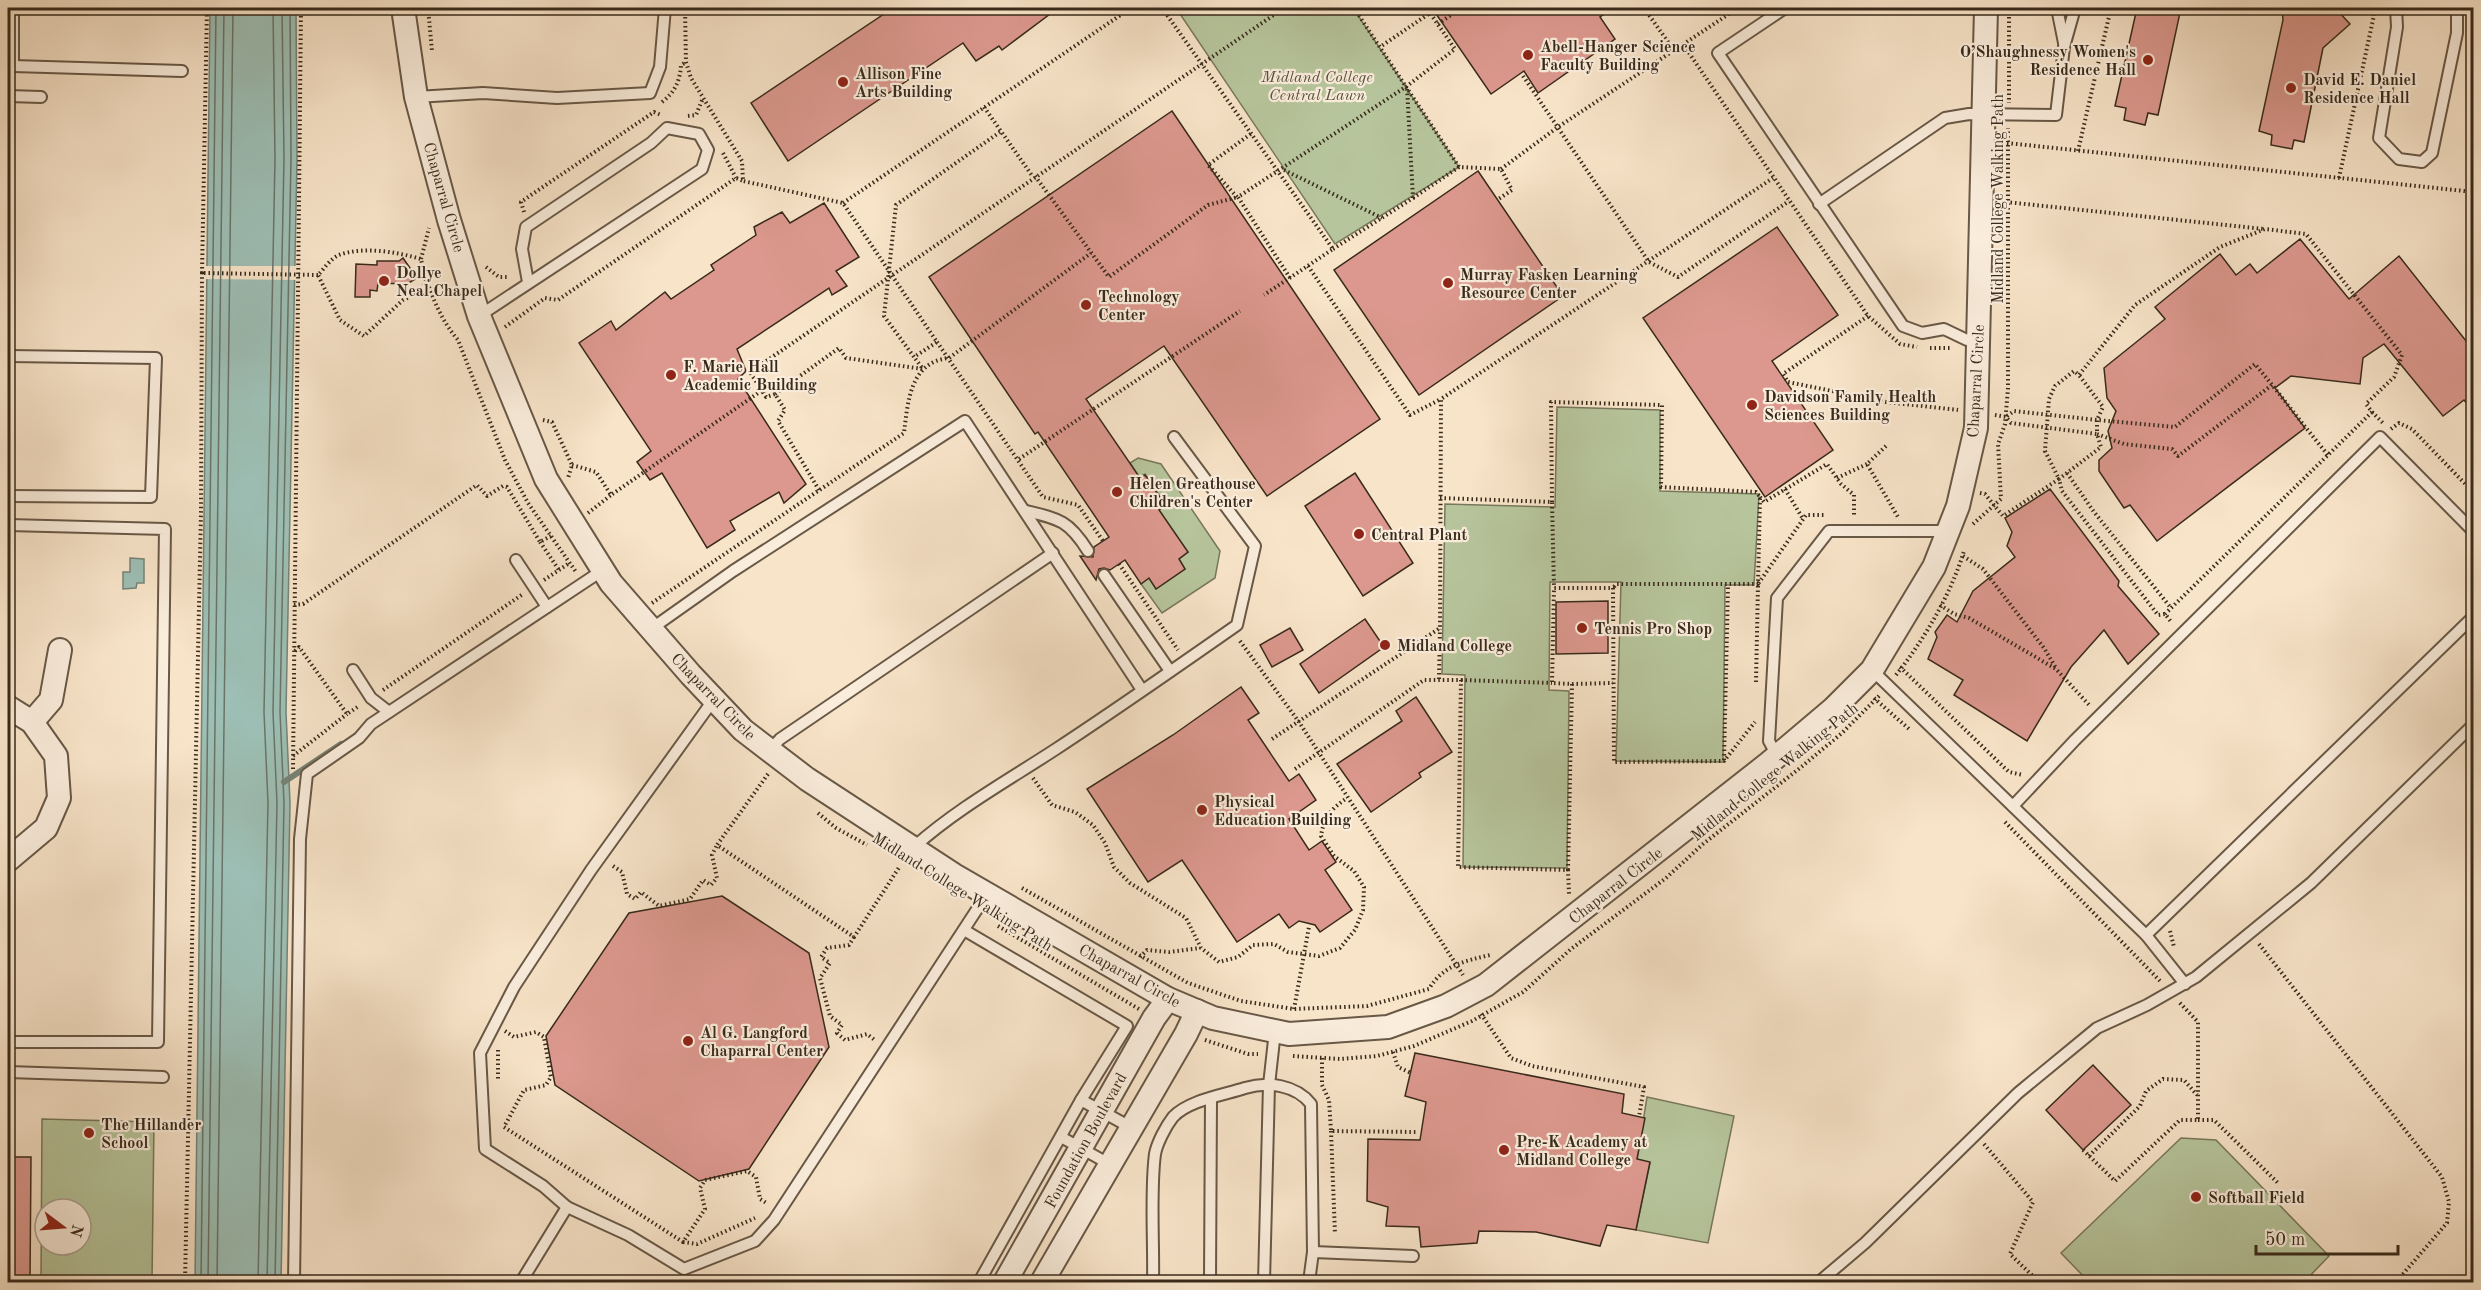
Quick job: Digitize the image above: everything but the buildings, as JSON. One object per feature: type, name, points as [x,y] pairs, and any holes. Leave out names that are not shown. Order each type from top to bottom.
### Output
[{"type":"street","name":"Chaparral Circle","points":[[403,8],[416,97],[479,316],[546,479],[577,515],[594,576],[657,624],[714,699],[743,730],[764,759],[807,779],[914,847],[982,902],[1129,976],[1168,999],[1213,1018],[1282,1033],[1388,1027],[1446,1006],[1473,992],[1577,904],[1777,756],[1875,673],[1934,567],[1959,533],[1962,489],[1976,428],[1964,411],[1972,340],[1981,201],[1986,8]]},
{"type":"street","points":[[32,722],[51,700],[60,650]]},
{"type":"street","points":[[8,706],[32,722],[56,756],[59,798],[46,828],[8,860]]},
{"type":"street","name":"Foundation Boulevard","points":[[1005,1282],[1154,1018],[1168,999]]},
{"type":"street","name":"Foundation Boulevard","points":[[1042,1282],[1186,1034],[1197,1011]]},
{"type":"lane","points":[[13,8],[10,67],[182,71]]},
{"type":"lane","points":[[416,97],[483,93],[557,98],[650,93],[660,67],[665,8]]},
{"type":"lane","points":[[1785,8],[1718,53],[1903,326],[1922,333],[1944,329],[1972,340]]},
{"type":"lane","points":[[2057,8],[2064,47]]},
{"type":"lane","points":[[1819,204],[1945,118],[1969,114],[2056,115],[2064,47],[2075,8]]},
{"type":"lane","points":[[2396,8],[2397,27],[2379,138],[2399,159],[2422,162],[2432,153],[2457,33],[2457,8]]},
{"type":"lane","points":[[8,96],[41,97]]},
{"type":"lane","points":[[479,316],[702,169],[708,150],[699,134],[667,128],[651,143],[526,227],[522,249],[528,282]]},
{"type":"lane","points":[[8,356],[156,358],[151,497],[8,496]]},
{"type":"lane","points":[[657,624],[733,571],[965,421],[1142,690]]},
{"type":"lane","points":[[914,847],[937,827],[992,788],[1055,750],[1237,625],[1255,546],[1174,437]]},
{"type":"lane","points":[[2013,806],[2380,437],[2474,532]]},
{"type":"lane","points":[[1026,511],[1060,519],[1074,529],[1088,551]]},
{"type":"lane","points":[[8,525],[165,529],[158,1042],[8,1042]]},
{"type":"lane","points":[[1777,756],[1770,741],[1778,598],[1829,531],[1959,533]]},
{"type":"lane","points":[[764,759],[780,739],[1053,553]]},
{"type":"lane","points":[[516,560],[547,607]]},
{"type":"lane","points":[[1104,574],[1170,671]]},
{"type":"lane","points":[[294,1282],[300,839],[307,774],[359,738],[371,724],[594,576]]},
{"type":"lane","points":[[2146,935],[2474,616]]},
{"type":"lane","points":[[353,670],[371,698],[389,712]]},
{"type":"lane","points":[[1875,673],[2146,935],[2185,984]]},
{"type":"lane","points":[[714,699],[591,870],[514,987],[480,1053],[485,1149],[543,1186],[567,1207],[628,1235],[684,1269],[755,1241],[774,1220],[982,902]]},
{"type":"lane","points":[[1819,1282],[1865,1243],[2018,1093],[2097,1028],[2185,984],[2311,883],[2474,724]]},
{"type":"lane","points":[[964,930],[1127,1026],[1081,1100],[979,1282]]},
{"type":"lane","points":[[1264,1282],[1269,1085],[1273,1055],[1282,1033]]},
{"type":"lane","points":[[8,1072],[163,1077]]},
{"type":"lane","points":[[1154,1282],[1155,1154],[1173,1118],[1183,1110],[1211,1100],[1253,1086],[1269,1085],[1290,1088],[1303,1093],[1311,1104],[1313,1252],[1309,1282]]},
{"type":"lane","points":[[1081,1100],[1132,1128]]},
{"type":"lane","points":[[1210,1282],[1211,1100]]},
{"type":"lane","points":[[1060,1137],[1111,1165]]},
{"type":"lane","points":[[521,1282],[567,1207]]},
{"type":"lane","points":[[1313,1252],[1413,1256]]},
{"type":"path","points":[[185,1282],[201,522],[207,8]]},
{"type":"path","points":[[293,777],[301,8]]},
{"type":"path","points":[[428,8],[432,57]]},
{"type":"path","points":[[685,8],[686,62],[691,78],[742,161],[742,181]]},
{"type":"path","points":[[843,203],[1131,8]]},
{"type":"path","points":[[1162,8],[1281,171],[1333,249]]},
{"type":"path","points":[[923,369],[846,358],[839,348],[775,394],[766,397],[750,372],[889,274],[1284,8]]},
{"type":"path","points":[[1354,8],[1459,167]]},
{"type":"path","points":[[1438,24],[1461,8]]},
{"type":"path","points":[[1644,8],[1673,49]]},
{"type":"path","points":[[1264,295],[1459,167],[1501,170],[1558,127],[1738,8]]},
{"type":"path","name":"Midland College Walking Path","points":[[1994,505],[2001,499],[1998,444],[2006,417],[2009,365],[2009,8]]},
{"type":"path","points":[[2078,151],[2111,8]]},
{"type":"path","points":[[2339,178],[2374,15],[2368,8]]},
{"type":"path","points":[[984,107],[1000,132],[1109,277],[1208,205],[1238,197],[1281,171],[1407,86],[1455,49],[1430,13],[1380,47]]},
{"type":"path","points":[[1673,49],[1687,50],[1868,316],[1900,344],[1911,347],[1966,349],[1972,340]]},
{"type":"path","points":[[654,112],[652,107],[672,95],[680,75],[681,64],[686,62]]},
{"type":"path","points":[[1523,76],[1648,262],[1678,278],[1789,201]]},
{"type":"path","points":[[1407,86],[1413,198]]},
{"type":"path","points":[[923,369],[884,316],[896,205],[1000,132]]},
{"type":"path","points":[[1252,133],[1208,165],[1233,195],[1238,197],[1290,278]]},
{"type":"path","points":[[1983,143],[2008,143],[2474,192]]},
{"type":"path","points":[[1497,200],[1512,190],[1501,170]]},
{"type":"path","points":[[1281,171],[1382,218]]},
{"type":"path","points":[[508,336],[504,326],[545,298],[558,300],[736,178],[843,203],[889,274],[1019,459],[1043,497],[1078,505],[1102,541]]},
{"type":"path","points":[[1308,266],[1410,415],[1441,399],[1773,178]]},
{"type":"path","points":[[1981,201],[2306,234],[2402,355],[2394,377],[2366,404],[2390,429],[2399,423],[2412,429],[2474,493]]},
{"type":"path","points":[[2079,375],[2135,305],[2220,247],[2265,229]]},
{"type":"path","points":[[203,273],[318,275],[337,255],[355,252],[399,253],[421,259],[426,280],[448,328],[458,340],[505,460],[528,503],[568,564],[594,576]]},
{"type":"path","points":[[651,604],[904,433],[910,387],[923,369],[936,359],[949,358],[1091,253]]},
{"type":"path","points":[[483,256],[486,267]]},
{"type":"path","points":[[318,275],[340,320],[364,336],[403,300],[421,291],[426,280]]},
{"type":"path","points":[[1019,459],[1240,311]]},
{"type":"path","points":[[1868,316],[1783,374],[1788,382],[1886,402],[2006,417],[2011,423],[2097,434],[2124,444],[2172,449],[2178,456],[2272,385]]},
{"type":"path","points":[[914,357],[938,342]]},
{"type":"path","points":[[2006,417],[2014,411],[2175,427],[2255,364],[2328,455]]},
{"type":"path","points":[[1962,489],[1984,494],[2003,516],[2059,479],[2102,447],[2097,434],[2097,420],[2103,407],[2074,371],[2055,387],[2049,399],[2045,451],[2059,479],[2062,491],[2158,615],[2165,614],[2372,412]]},
{"type":"path","points":[[540,542],[551,537],[577,515],[584,516],[761,391]]},
{"type":"path","points":[[775,394],[785,410],[778,421],[819,490]]},
{"type":"path","points":[[1439,679],[1441,399]]},
{"type":"path","points":[[1552,683],[1554,588],[1551,402],[1662,405],[1661,487],[1756,492],[1764,502],[1827,464],[1841,484],[1854,495],[1854,516]]},
{"type":"path","points":[[535,417],[552,422],[572,465],[566,483]]},
{"type":"path","points":[[1838,478],[1868,464],[1886,446]]},
{"type":"path","points":[[1868,464],[1898,517]]},
{"type":"path","points":[[572,465],[596,472],[611,495]]},
{"type":"path","points":[[2067,473],[2094,512],[2171,608]]},
{"type":"path","points":[[294,605],[303,604],[477,485],[487,495],[503,486],[507,487],[559,570]]},
{"type":"path","points":[[1785,489],[1803,519]]},
{"type":"path","points":[[1756,690],[1760,497]]},
{"type":"path","points":[[1440,498],[1552,502]]},
{"type":"path","points":[[1959,533],[1994,505]]},
{"type":"path","points":[[1758,584],[1806,515],[1830,515]]},
{"type":"path","points":[[1842,516],[1865,516]]},
{"type":"path","points":[[1887,517],[1908,517]]},
{"type":"path","name":"Midland College Walking Path","points":[[1186,1034],[1248,1054],[1322,1058],[1368,1056],[1414,1046],[1482,1015],[1523,992],[1590,935],[1784,781],[1842,733],[1876,700],[1875,673],[1902,668],[1958,571],[1966,545]]},
{"type":"path","points":[[1963,556],[1983,569],[2044,648],[2056,669],[2093,709],[2085,716]]},
{"type":"path","points":[[293,756],[347,714],[568,564]]},
{"type":"path","points":[[1119,564],[1185,660]]},
{"type":"path","points":[[1554,588],[1613,588],[1617,584],[1758,584]]},
{"type":"path","points":[[1724,761],[1728,585]]},
{"type":"path","points":[[1613,588],[1614,762],[1724,761],[1755,725],[1755,713]]},
{"type":"path","points":[[644,595],[651,604],[657,624]]},
{"type":"path","points":[[1940,605],[1954,614],[1970,618],[2056,669]]},
{"type":"path","points":[[2165,614],[2173,625],[2166,633]]},
{"type":"path","points":[[1272,739],[1440,628]]},
{"type":"path","points":[[1231,646],[1241,640],[1299,723],[1457,963],[1473,992],[1482,1015],[1511,1059],[1532,1066],[1644,1088],[1639,1117]]},
{"type":"path","points":[[294,651],[299,647],[347,714]]},
{"type":"path","points":[[1912,732],[1876,700],[1875,673],[1902,668],[2009,772],[2019,776],[2029,771]]},
{"type":"path","points":[[1295,769],[1424,680],[1613,683]]},
{"type":"path","points":[[1461,680],[1458,867],[1568,870]]},
{"type":"path","points":[[1572,684],[1569,900],[1577,904],[1590,935]]},
{"type":"path","points":[[607,873],[614,863],[622,872],[627,894],[635,899],[641,892],[659,906],[690,899],[703,880],[711,885],[717,878],[712,855],[717,845],[770,776],[764,759]]},
{"type":"path","points":[[1032,778],[1052,805],[1075,812],[1093,825],[1105,843],[1114,867],[1130,883],[1186,918],[1201,948],[1219,962],[1238,957],[1253,945],[1274,944],[1288,952],[1319,956],[1340,948],[1355,930],[1363,910],[1364,887],[1354,870],[1334,856],[1321,836],[1323,820],[1332,808],[1347,798]]},
{"type":"path","name":"Midland College Walking Path","points":[[814,809],[836,828],[873,848]]},
{"type":"path","points":[[1998,815],[2198,1022],[2198,1120]]},
{"type":"path","points":[[717,845],[854,937],[849,945],[827,948],[821,957],[830,963],[820,978],[830,1016],[842,1025],[837,1033],[845,1040],[867,1034],[878,1044],[884,1034]]},
{"type":"path","name":"Midland College Walking Path","points":[[854,937],[899,866],[909,871]]},
{"type":"path","points":[[1014,884],[1188,984],[1241,1001],[1294,1009],[1367,1006],[1429,989],[1437,975],[1457,963],[1499,953]]},
{"type":"path","name":"Midland College Walking Path","points":[[982,902],[1003,930],[1154,1018]]},
{"type":"path","points":[[1282,1033],[1294,1009],[1309,927]]},
{"type":"path","points":[[2251,933],[2442,1177],[2449,1202],[2448,1223],[2396,1282]]},
{"type":"path","points":[[1118,998],[1141,956],[1147,950],[1169,952],[1201,948]]},
{"type":"path","points":[[499,1036],[507,1022]]},
{"type":"path","points":[[503,1029],[514,1036],[536,1032],[544,1037],[551,1077],[546,1085],[524,1090],[504,1127]]},
{"type":"path","points":[[498,1044],[498,1087]]},
{"type":"path","points":[[1392,1052],[1398,1067],[1411,1073]]},
{"type":"path","points":[[1322,1058],[1322,1085],[1329,1100],[1335,1234]]},
{"type":"path","points":[[2088,1156],[2140,1106],[2146,1091],[2163,1079],[2184,1080],[2197,1096]]},
{"type":"path","points":[[2083,1150],[2115,1181],[2180,1120],[2214,1120],[2278,1183]]},
{"type":"path","points":[[498,1122],[683,1242],[697,1244],[757,1217]]},
{"type":"path","points":[[1331,1131],[1417,1132]]},
{"type":"path","points":[[1975,1135],[2033,1202],[2010,1254],[2038,1282]]},
{"type":"path","points":[[683,1242],[705,1209],[700,1188],[705,1180],[747,1171],[756,1177],[760,1199],[771,1205]]},
{"type":"path","points":[[766,1213],[776,1198]]},
{"type":"green space","name":"Midland College Central Lawn","points":[[1176,8],[1353,8],[1459,167],[1335,244]]},
{"type":"green space","points":[[1557,407],[1660,410],[1660,491],[1759,494],[1754,585],[1725,585],[1723,762],[1616,761],[1621,582],[1550,582],[1549,690],[1569,691],[1567,868],[1463,867],[1465,675],[1442,674],[1445,504],[1555,507]]},
{"type":"green space","points":[[1138,458],[1161,464],[1220,551],[1215,578],[1162,613],[1141,584],[1149,578],[1156,589],[1185,569],[1179,559],[1188,552],[1159,510],[1165,504],[1145,474],[1139,477],[1130,463]]},
{"type":"green space","points":[[1647,1097],[1734,1116],[1708,1243],[1636,1230],[1650,1163],[1637,1159]]},
{"type":"green space","points":[[42,1119],[154,1122],[152,1282],[41,1282],[41,1257],[93,1257],[93,1197],[42,1197]]},
{"type":"green space","name":"Softball Field","points":[[2181,1138],[2216,1140],[2329,1256],[2304,1282],[2089,1282],[2061,1253]]},
{"type":"water","points":[[210,8],[296,8],[297,159],[286,712],[290,803],[281,1282],[195,1282]]},
{"type":"water","points":[[130,558],[144,559],[144,583],[137,583],[136,588],[123,589],[123,572],[130,572]]},
{"type":"pier","points":[[204,266],[297,266],[297,280],[204,279]]},
{"type":"waterway","points":[[284,782],[341,744]]},
{"type":"place","name":"Abell-Hanger Science Faculty Building","points":[[1528,55]]},
{"type":"place","name":"O’Shaughnessy Women's Residence Hall","points":[[2148,60]]},
{"type":"place","name":"Allison Fine Arts Building","points":[[843,82]]},
{"type":"place","name":"David E. Daniel Residence Hall","points":[[2291,88]]},
{"type":"place","name":"Dollye Neal Chapel","points":[[384,281]]},
{"type":"place","name":"Murray Fasken Learning Resource Center","points":[[1448,283]]},
{"type":"place","name":"Technology Center","points":[[1086,305]]},
{"type":"place","name":"F. Marie Hall Academic Building","points":[[671,375]]},
{"type":"place","name":"Davidson Family Health Sciences Building","points":[[1752,405]]},
{"type":"place","name":"Helen Greathouse Children's Center","points":[[1117,492]]},
{"type":"place","name":"Central Plant","points":[[1359,534]]},
{"type":"place","name":"Tennis Pro Shop","points":[[1582,628]]},
{"type":"place","name":"Midland College","points":[[1385,645]]},
{"type":"place","name":"Physical Education Building","points":[[1202,810]]},
{"type":"place","name":"Al G. Langford Chaparral Center","points":[[688,1041]]},
{"type":"place","name":"The Hillander School","points":[[89,1133]]},
{"type":"place","name":"Pre-K Academy at Midland College","points":[[1504,1150]]},
{"type":"place","name":"Softball Field","points":[[2196,1197]]}]
